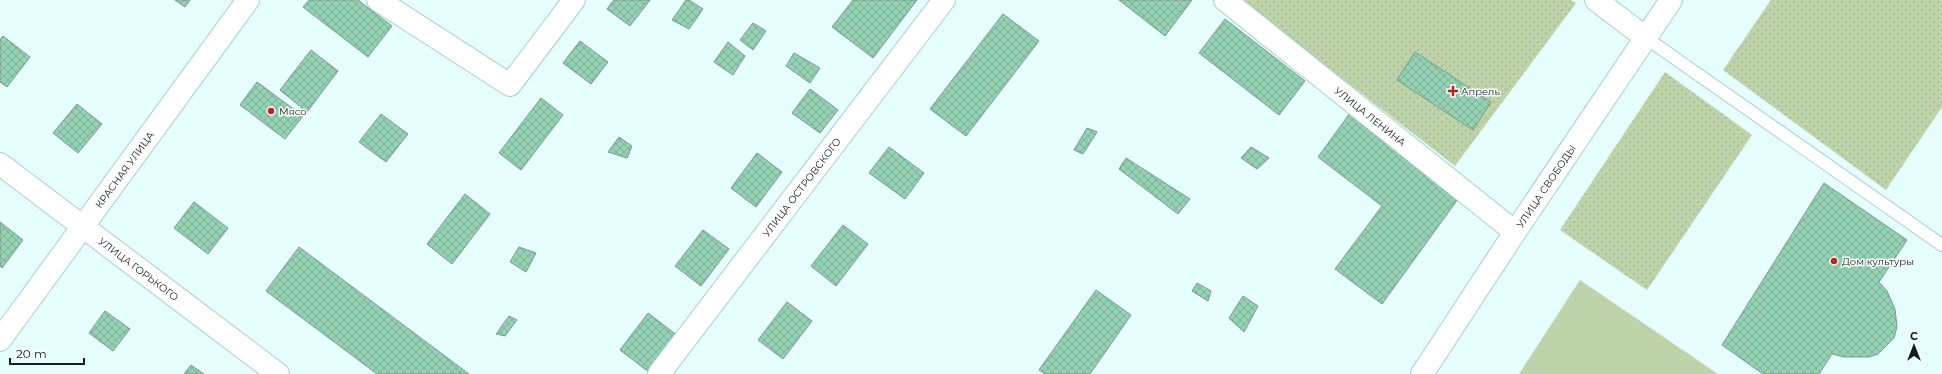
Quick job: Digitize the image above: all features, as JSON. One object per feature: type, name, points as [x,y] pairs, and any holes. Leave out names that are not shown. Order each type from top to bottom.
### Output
[{"type":"street","name":"КРАСНАЯ УЛИЦА","points":[[0,340],[248,0]]},
{"type":"street","points":[[378,0],[510,85],[574,0]]},
{"type":"street","name":"УЛИЦА ОСТРОВСКОГО","points":[[659,374],[944,0]]},
{"type":"street","name":"УЛИЦА ЛЕНИНА","points":[[1226,0],[1515,232]]},
{"type":"street","points":[[1596,0],[1646,38]]},
{"type":"street","name":"УЛИЦА СВОБОДЫ","points":[[1422,374],[1515,232],[1671,0]]},
{"type":"street","name":"УЛИЦА ГОРЬКОГО","points":[[0,164],[278,374]]},
{"type":"lane","points":[[1646,38],[1942,245]]},
{"type":"green space","points":[[1241,0],[1571,0],[1576,3],[1455,166]]},
{"type":"green space","points":[[1771,0],[1942,0],[1942,107],[1886,190],[1723,70]]},
{"type":"green space","points":[[1665,72],[1752,135],[1647,290],[1560,230]]},
{"type":"green space","points":[[1580,280],[1718,374],[1519,374]]},
{"type":"building","points":[[175,0],[190,0],[185,7]]},
{"type":"building","points":[[309,0],[358,0],[392,26],[368,57],[303,7]]},
{"type":"building","points":[[614,0],[650,0],[630,26],[607,9]]},
{"type":"building","points":[[686,0],[689,0],[703,9],[689,29],[672,20]]},
{"type":"building","points":[[853,0],[917,0],[873,58],[832,27]]},
{"type":"building","points":[[1119,0],[1192,0],[1165,36]]},
{"type":"building","points":[[1003,14],[1039,41],[966,136],[930,109]]},
{"type":"building","points":[[1225,19],[1305,81],[1279,115],[1199,53]]},
{"type":"building","points":[[753,23],[766,31],[753,50],[740,40]]},
{"type":"building","points":[[3,36],[30,57],[7,87],[0,82],[0,40]]},
{"type":"building","points":[[580,41],[608,62],[591,84],[563,63]]},
{"type":"building","points":[[728,42],[745,56],[733,75],[714,62]]},
{"type":"building","points":[[311,50],[338,71],[307,112],[280,90]]},
{"type":"building","points":[[1415,52],[1491,102],[1473,130],[1397,80]]},
{"type":"building","points":[[794,53],[820,68],[810,83],[786,66]]},
{"type":"building","name":"Мясо","points":[[257,82],[303,116],[285,139],[240,105]]},
{"type":"building","points":[[810,89],[838,110],[820,133],[792,113]]},
{"type":"building","points":[[541,98],[563,115],[521,170],[499,153]]},
{"type":"building","points":[[77,104],[102,124],[78,153],[53,133]]},
{"type":"building","points":[[1350,113],[1458,199],[1382,304],[1335,269],[1382,206],[1318,157]]},
{"type":"building","points":[[381,114],[408,134],[386,162],[359,142]]},
{"type":"building","points":[[1087,128],[1097,132],[1083,154],[1074,150]]},
{"type":"building","points":[[619,137],[632,146],[627,158],[608,152]]},
{"type":"building","points":[[889,147],[924,173],[905,199],[869,173]]},
{"type":"building","points":[[1251,147],[1269,158],[1257,169],[1241,158]]},
{"type":"building","points":[[757,153],[782,172],[756,207],[731,188]]},
{"type":"building","points":[[1126,158],[1190,199],[1178,214],[1119,169]]},
{"type":"building","name":"Дом культуры","points":[[1824,183],[1907,240],[1879,282],[1887,291],[1895,309],[1897,327],[1894,338],[1878,354],[1869,357],[1844,357],[1832,354],[1819,374],[1763,374],[1722,345]]},
{"type":"building","points":[[465,194],[490,214],[452,264],[427,244]]},
{"type":"building","points":[[194,202],[228,228],[208,254],[174,228]]},
{"type":"building","points":[[0,222],[23,240],[2,268],[0,266]]},
{"type":"building","points":[[843,225],[868,244],[836,286],[811,266]]},
{"type":"building","points":[[703,230],[729,249],[701,286],[675,266]]},
{"type":"building","points":[[299,247],[469,374],[377,374],[266,291]]},
{"type":"building","points":[[519,247],[536,253],[526,272],[510,262]]},
{"type":"building","points":[[1197,283],[1211,291],[1208,301],[1192,291]]},
{"type":"building","points":[[1096,290],[1131,315],[1090,374],[1045,374],[1039,370]]},
{"type":"building","points":[[1243,296],[1258,306],[1244,332],[1229,318]]},
{"type":"building","points":[[787,302],[812,321],[783,359],[758,340]]},
{"type":"building","points":[[105,311],[130,329],[113,351],[89,333]]},
{"type":"building","points":[[648,313],[678,336],[650,373],[620,350]]},
{"type":"building","points":[[509,316],[517,320],[505,336],[496,334]]},
{"type":"building","points":[[191,365],[204,374],[184,374]]},
{"type":"place","name":"Апрель","points":[[1453,91]]},
{"type":"place","name":"Мясо","points":[[271,111]]},
{"type":"place","name":"Дом культуры","points":[[1834,261]]}]
